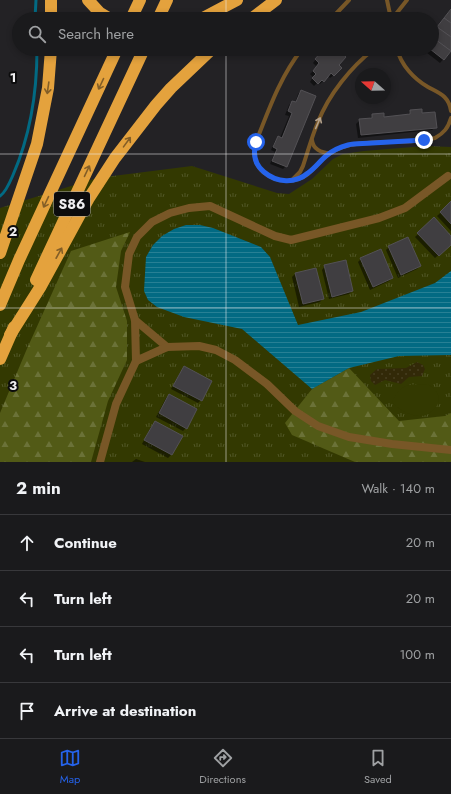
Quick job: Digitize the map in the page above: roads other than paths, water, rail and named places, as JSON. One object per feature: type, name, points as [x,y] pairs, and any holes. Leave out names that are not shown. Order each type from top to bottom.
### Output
[{"type":"highway","points":[[51,0],[51,12]]},
{"type":"highway","points":[[88,0],[99,12]]},
{"type":"highway","points":[[134,12],[140,0]]},
{"type":"highway","points":[[161,12],[166,0]]},
{"type":"highway","points":[[214,12],[237,0]]},
{"type":"highway","points":[[260,12],[276,0]]},
{"type":"highway","points":[[0,253],[37,144],[48,88],[50,56]]},
{"type":"highway","name":"S86","points":[[0,305],[22,253],[114,56]]},
{"type":"highway","name":"S86","points":[[0,359],[141,56]]},
{"type":"highway","points":[[10,335],[39,290],[89,198],[115,158],[156,105],[171,88],[205,56]]},
{"type":"street","points":[[100,462],[116,404],[136,361],[135,320],[125,286],[129,254],[137,237],[152,222],[170,213],[189,208],[210,206],[275,236],[291,240],[379,218],[405,208],[448,176]]},
{"type":"street","points":[[135,320],[167,347]]},
{"type":"street","points":[[136,361],[167,347],[199,346],[216,350],[242,365],[267,384],[295,411],[318,426],[349,437],[392,444],[451,450]]},
{"type":"lane","points":[[338,12],[349,0]]},
{"type":"lane","points":[[387,0],[390,12]]},
{"type":"lane","points":[[398,12],[407,0]]},
{"type":"lane","points":[[297,56],[281,80],[253,153],[256,162],[266,174],[279,181],[299,179],[308,174],[330,153],[342,147],[356,144],[435,138],[447,128],[451,118]]},
{"type":"lane","points":[[289,181],[300,172],[319,120],[328,103],[358,62],[365,56]]},
{"type":"lane","points":[[400,56],[405,66],[416,78],[442,94],[451,108]]},
{"type":"lane","points":[[312,138],[312,144],[315,148],[325,153],[330,153]]},
{"type":"water","points":[[186,225],[200,225],[213,228],[261,247],[270,257],[298,325],[361,312],[435,283],[451,271],[451,355],[399,356],[349,368],[312,389],[242,329],[184,317],[157,307],[148,300],[144,291],[146,257],[153,245],[162,236],[174,229]]},
{"type":"waterway","points":[[35,12],[36,0]]},
{"type":"waterway","points":[[0,196],[9,184],[24,145],[34,97],[37,56]]}]
